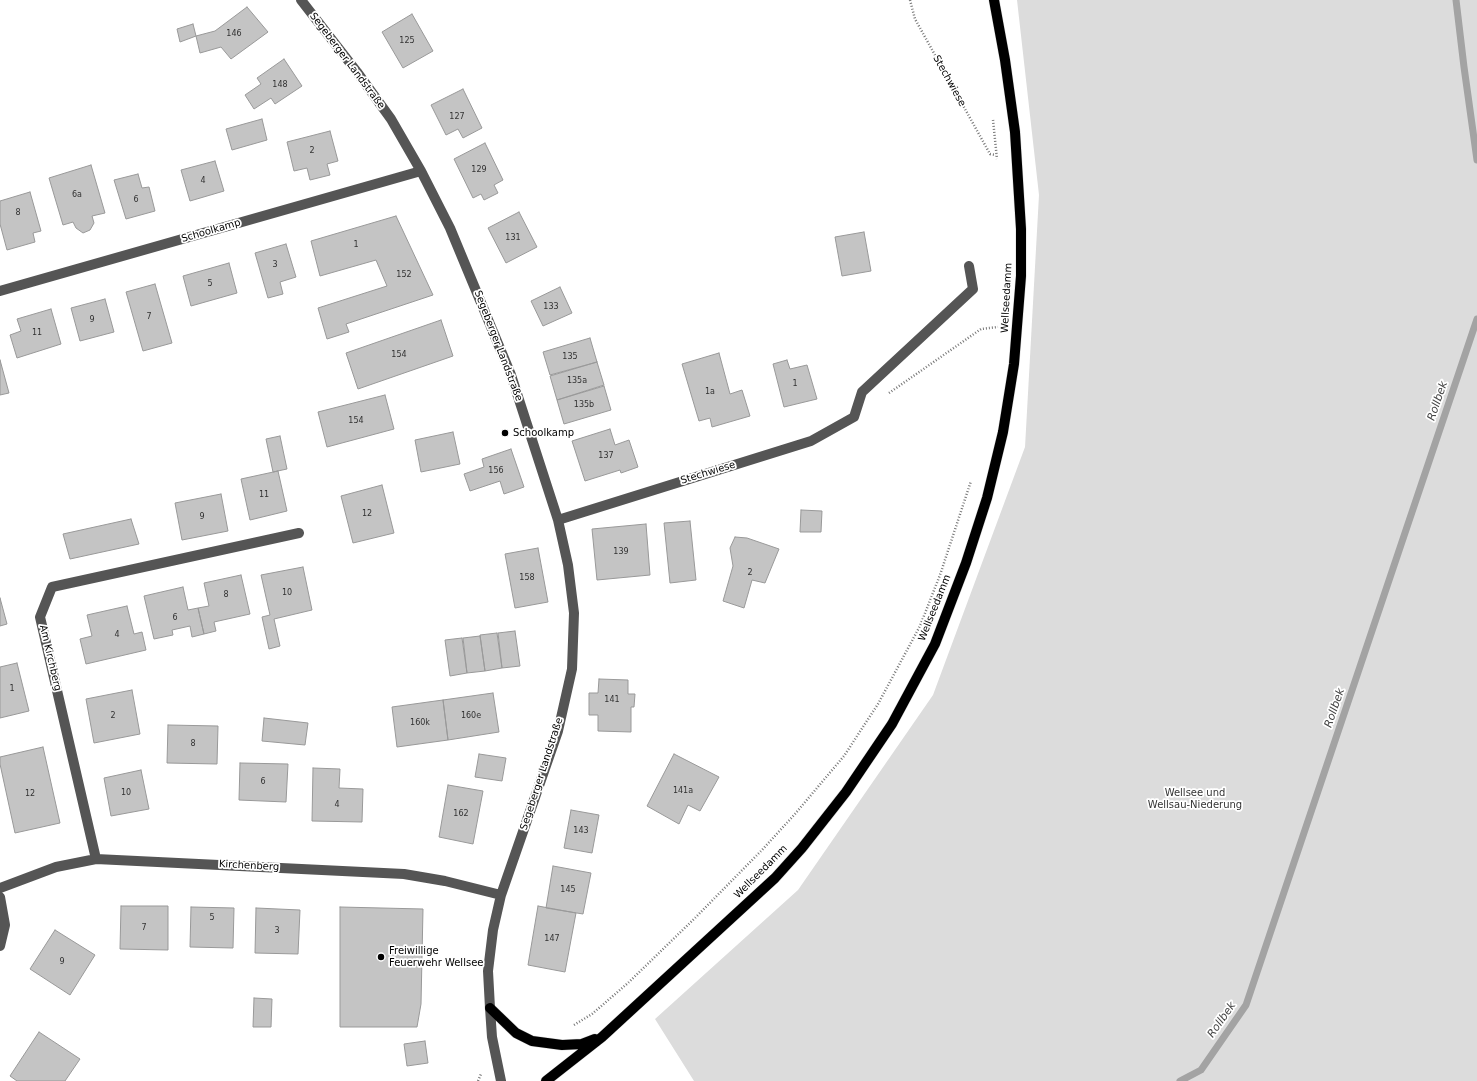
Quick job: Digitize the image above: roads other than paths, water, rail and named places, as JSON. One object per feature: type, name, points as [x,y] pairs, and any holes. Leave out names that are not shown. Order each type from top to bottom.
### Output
[{"type":"main road","name":"Wellseedamm","points":[[546,1081],[602,1037],[775,878],[802,848],[846,792],[892,724],[935,644],[966,563],[987,498],[1003,432],[1014,364],[1021,276],[1021,229],[1015,139],[1005,60],[994,0]]},
{"type":"main road","points":[[490,1008],[516,1033],[532,1041],[562,1045],[582,1044],[602,1037]]},
{"type":"street","name":"Segeberger Landstraße","points":[[301,0],[357,72],[391,119],[421,171],[450,228],[511,375],[558,520],[568,566],[574,613],[572,669],[558,731],[501,895],[493,930],[488,971],[492,1037],[501,1081]]},
{"type":"street","name":"Schoolkamp","points":[[0,291],[421,171]]},
{"type":"street","name":"Stechwiese","points":[[558,520],[811,441],[854,418],[862,392],[973,289],[969,266]]},
{"type":"street","name":"Am Kirchberg","points":[[96,859],[40,618],[52,587],[299,533]]},
{"type":"street","name":"Kirchenberg","points":[[0,888],[56,866],[96,859],[404,874],[501,895]]},
{"type":"street","points":[[0,897],[4,925],[0,946]]},
{"type":"waterway","name":"Rollbek","points":[[1456,0],[1477,160]]},
{"type":"waterway","name":"Rollbek","points":[[1180,1081],[1201,1070],[1246,1005],[1477,319]]},
{"type":"place","name":"Schoolkamp","points":[[505,433]]},
{"type":"place","name":"Freiwillige Feuerwehr Wellsee","points":[[381,957]]},
{"type":"park label","name":"Wellsee und Wellsau-Niederung","points":[[1195,798]]}]
